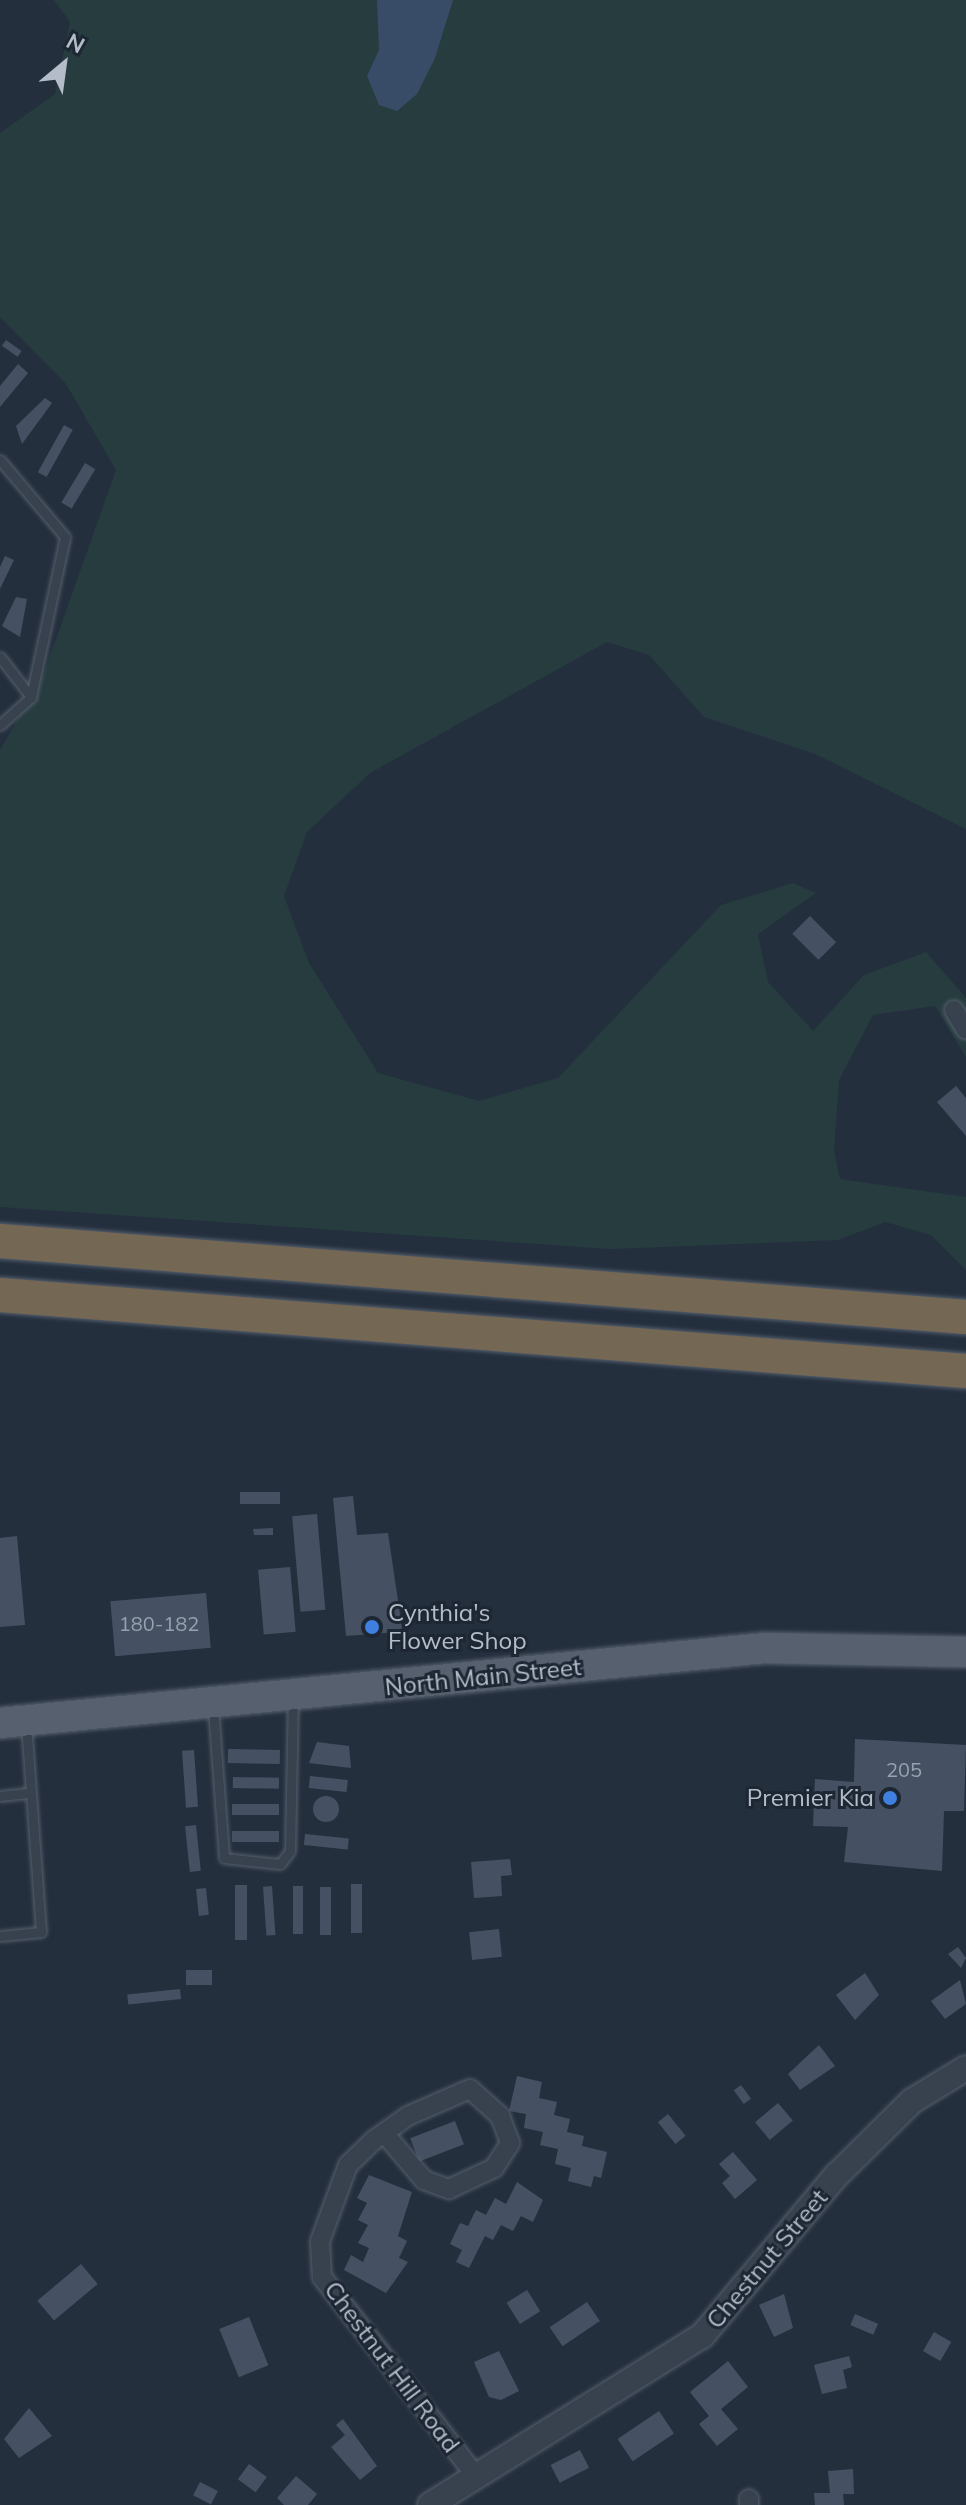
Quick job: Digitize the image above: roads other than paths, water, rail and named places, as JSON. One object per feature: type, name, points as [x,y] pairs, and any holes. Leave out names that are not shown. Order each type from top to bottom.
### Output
[{"type":"highway","points":[[0,1241],[966,1317]]},
{"type":"highway","points":[[0,1295],[966,1371]]},
{"type":"main road","name":"North Main Street","points":[[13,1722],[765,1648],[966,1652]]},
{"type":"street","points":[[954,1010],[966,1030]]},
{"type":"street","name":"Chestnut Street","points":[[430,2505],[474,2474],[702,2336],[836,2176],[912,2101],[966,2068]]},
{"type":"street","name":"Chestnut Hill Road","points":[[384,2133],[424,2180],[449,2189],[494,2168],[510,2143],[500,2116],[470,2089],[384,2133],[348,2165],[330,2204],[320,2241],[322,2277],[474,2474]]},
{"type":"lane","points":[[0,460],[65,537],[31,697],[0,725]]},
{"type":"lane","points":[[0,657],[31,697]]},
{"type":"lane","points":[[213,1704],[224,1858],[280,1864],[290,1851],[293,1696]]},
{"type":"lane","points":[[0,1936],[41,1932],[28,1793],[13,1722]]},
{"type":"lane","points":[[0,1796],[28,1793]]},
{"type":"water","points":[[377,0],[453,0],[435,58],[417,94],[397,111],[379,105],[367,76],[379,50]]},
{"type":"place","name":"Cynthia's Flower Shop","points":[[372,1627]]},
{"type":"place","name":"Premier Kia","points":[[890,1798]]}]
